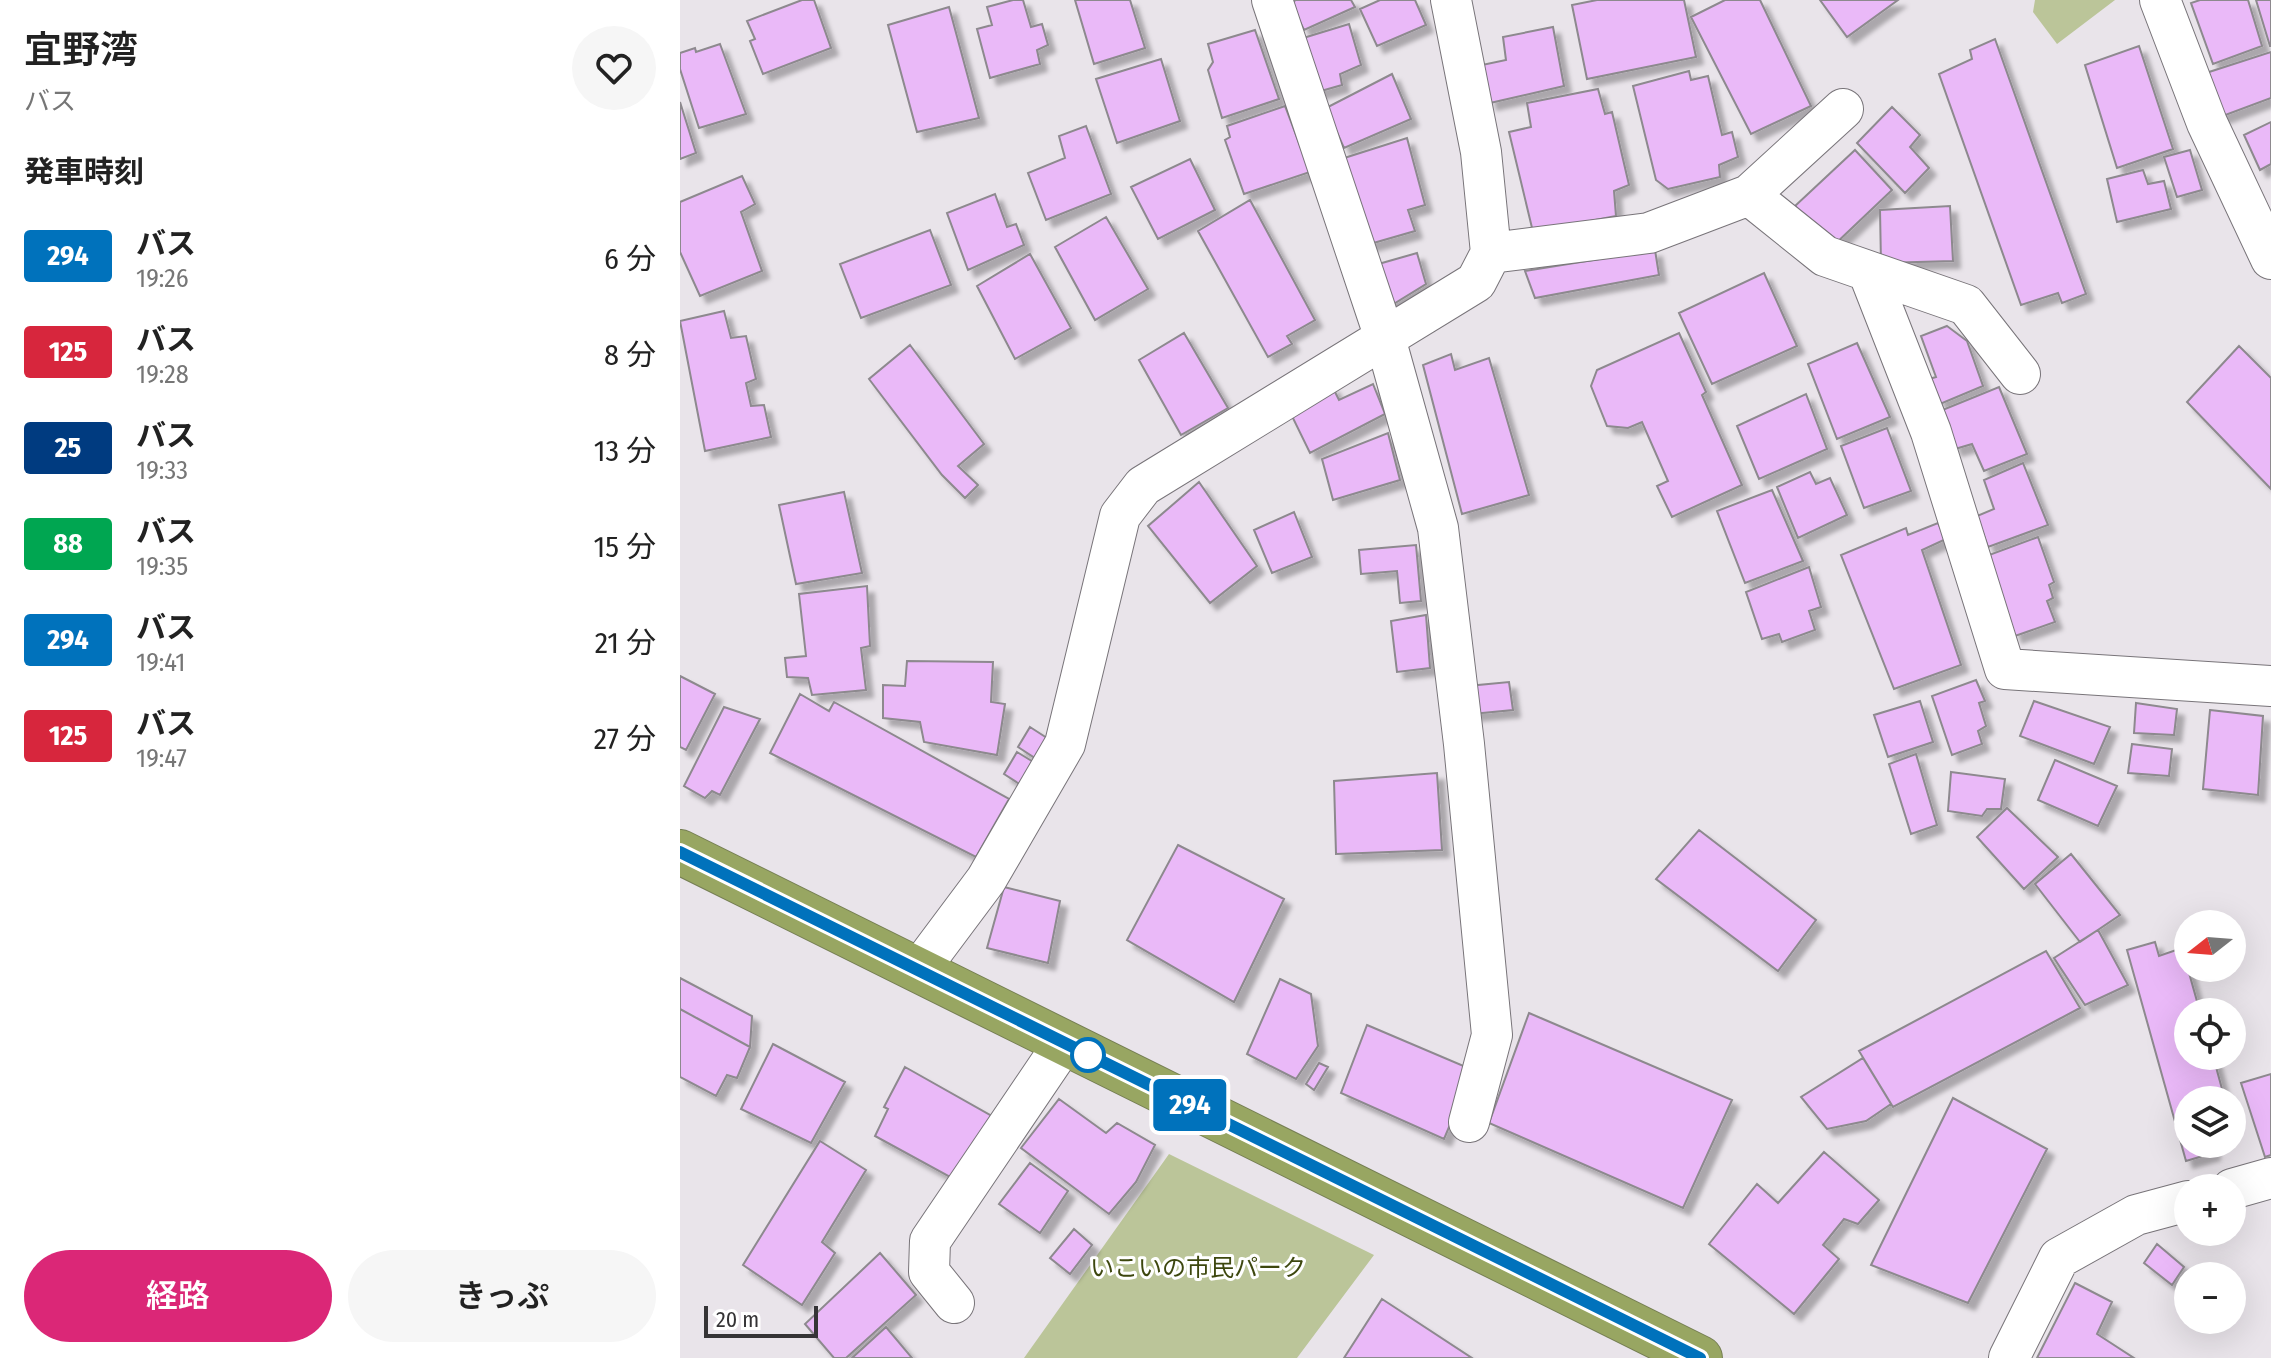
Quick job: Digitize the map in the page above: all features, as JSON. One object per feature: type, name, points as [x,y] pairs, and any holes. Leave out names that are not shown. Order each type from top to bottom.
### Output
[{"type":"highway","points":[[680,852],[1700,1358]]},
{"type":"street","points":[[1272,0],[1385,338],[1438,528],[1464,744],[1492,1035],[1469,1122]]},
{"type":"street","points":[[918,971],[986,880],[1065,744],[1120,516],[1143,486],[1476,282],[1491,253],[1481,152],[1451,0]]},
{"type":"street","points":[[2160,0],[2207,123],[2271,259]]},
{"type":"street","points":[[1491,253],[1649,233],[1749,195],[1843,109]]},
{"type":"street","points":[[1749,195],[1825,256],[1966,305],[2020,374]]},
{"type":"street","points":[[1868,271],[1931,432],[2005,669],[2271,686]]},
{"type":"street","points":[[954,1303],[929,1272],[930,1241],[1064,1043]]},
{"type":"street","points":[[2246,1185],[2271,1178]]},
{"type":"street","points":[[2009,1358],[2059,1258],[2136,1215],[2174,1205]]},
{"type":"green space","points":[[2035,0],[2115,0],[2057,44],[2033,12]]},
{"type":"green space","name":"いこいの市民パーク","points":[[1169,1154],[1374,1255],[1297,1358],[1024,1358]]},
{"type":"building","points":[[802,0],[814,0],[831,48],[763,74],[750,41],[755,39],[747,21]]},
{"type":"building","points":[[1023,0],[1031,27],[1042,24],[1048,45],[1037,50],[1040,64],[990,78],[977,29],[992,25],[987,7]]},
{"type":"building","points":[[1075,0],[1130,0],[1145,48],[1094,64]]},
{"type":"building","points":[[1296,0],[1351,0],[1355,7],[1304,30],[1291,3]]},
{"type":"building","points":[[1380,0],[1415,0],[1426,25],[1377,46],[1360,9]]},
{"type":"building","points":[[1597,0],[1684,0],[1696,57],[1587,79],[1572,5]]},
{"type":"building","points":[[1725,0],[1760,0],[1811,106],[1751,134],[1691,17]]},
{"type":"building","points":[[1820,0],[1898,0],[1847,37]]},
{"type":"building","points":[[2200,0],[2248,0],[2262,46],[2213,64],[2191,3]]},
{"type":"building","points":[[2256,0],[2271,0],[2271,46],[2270,46]]},
{"type":"building","points":[[949,7],[979,118],[917,132],[888,25]]},
{"type":"building","points":[[1349,24],[1361,65],[1340,74],[1342,85],[1314,93],[1300,39]]},
{"type":"building","points":[[1553,27],[1564,86],[1490,103],[1482,65],[1506,60],[1503,37]]},
{"type":"building","points":[[1255,30],[1279,99],[1222,118],[1208,70],[1213,62],[1208,44]]},
{"type":"building","points":[[1995,39],[2086,294],[2062,303],[2058,293],[2021,305],[1939,74],[1972,59],[1970,50]]},
{"type":"building","points":[[720,44],[746,114],[699,128],[680,69],[680,53],[695,48],[696,52]]},
{"type":"building","points":[[2139,46],[2173,149],[2117,168],[2085,65]]},
{"type":"building","points":[[2271,52],[2271,98],[2220,117],[2206,73]]},
{"type":"building","points":[[1161,59],[1180,121],[1117,143],[1096,79]]},
{"type":"building","points":[[1689,71],[1691,80],[1708,76],[1722,135],[1732,132],[1738,157],[1719,165],[1720,177],[1668,189],[1656,180],[1633,86]]},
{"type":"building","points":[[1392,74],[1411,119],[1344,148],[1326,108]]},
{"type":"building","points":[[1598,89],[1605,114],[1612,112],[1629,185],[1614,191],[1616,216],[1533,232],[1509,132],[1531,127],[1527,103]]},
{"type":"building","points":[[680,102],[696,153],[680,159]]},
{"type":"building","points":[[1285,106],[1310,172],[1244,194],[1225,140],[1230,137],[1227,126]]},
{"type":"building","points":[[1892,107],[1920,135],[1910,147],[1929,168],[1905,193],[1857,143]]},
{"type":"building","points":[[2271,122],[2271,164],[2260,170],[2244,135]]},
{"type":"building","points":[[1086,126],[1111,194],[1046,220],[1028,173],[1065,158],[1059,136]]},
{"type":"building","points":[[1407,138],[1425,205],[1408,210],[1415,231],[1363,246],[1338,160]]},
{"type":"building","points":[[1855,150],[1892,190],[1833,246],[1795,206]]},
{"type":"building","points":[[2190,150],[2202,190],[2177,197],[2164,157]]},
{"type":"building","points":[[1190,159],[1215,210],[1158,239],[1131,187]]},
{"type":"building","points":[[2143,170],[2148,184],[2164,181],[2171,209],[2117,222],[2107,179]]},
{"type":"building","points":[[742,176],[755,204],[741,212],[762,271],[700,296],[680,252],[680,202]]},
{"type":"building","points":[[995,194],[1007,227],[1016,224],[1024,245],[968,270],[947,213]]},
{"type":"building","points":[[1250,200],[1315,320],[1287,336],[1292,344],[1268,357],[1198,231]]},
{"type":"building","points":[[1950,206],[1953,261],[1881,263],[1880,210]]},
{"type":"building","points":[[1106,217],[1148,289],[1095,320],[1055,247]]},
{"type":"building","points":[[930,230],[951,285],[861,318],[840,264]]},
{"type":"building","points":[[1655,250],[1659,275],[1535,298],[1525,271]]},
{"type":"building","points":[[1417,253],[1426,284],[1387,308],[1375,265]]},
{"type":"building","points":[[1030,254],[1071,328],[1015,359],[977,286]]},
{"type":"building","points":[[1764,273],[1797,346],[1712,384],[1679,313]]},
{"type":"building","points":[[724,311],[731,338],[746,336],[756,379],[746,383],[751,406],[764,405],[771,437],[705,451],[680,321]]},
{"type":"building","points":[[1947,326],[1967,341],[1983,386],[1940,404],[1929,379],[1936,377],[1921,336]]},
{"type":"building","points":[[1184,333],[1228,408],[1181,435],[1139,360]]},
{"type":"building","points":[[1679,333],[1706,392],[1702,395],[1742,485],[1672,517],[1657,486],[1668,481],[1642,422],[1628,428],[1607,426],[1591,386],[1597,370]]},
{"type":"building","points":[[1857,343],[1890,417],[1837,439],[1808,364]]},
{"type":"building","points":[[910,345],[984,444],[958,466],[978,485],[965,498],[942,475],[869,379]]},
{"type":"building","points":[[2239,346],[2271,378],[2271,489],[2187,402]]},
{"type":"building","points":[[1451,354],[1455,370],[1489,358],[1529,495],[1462,514],[1423,365]]},
{"type":"building","points":[[1373,384],[1385,414],[1310,453],[1289,410],[1332,386],[1339,400]]},
{"type":"building","points":[[1999,387],[2027,454],[1984,471],[1972,444],[1955,449],[1940,411]]},
{"type":"building","points":[[1806,394],[1827,449],[1759,479],[1737,426]]},
{"type":"building","points":[[1887,428],[1911,491],[1864,508],[1841,446]]},
{"type":"building","points":[[1388,433],[1400,480],[1333,500],[1322,459]]},
{"type":"building","points":[[2023,463],[2048,525],[1988,547],[1977,516],[1994,509],[1984,480]]},
{"type":"building","points":[[1810,472],[1816,484],[1830,478],[1847,515],[1798,538],[1777,487]]},
{"type":"building","points":[[1199,482],[1257,566],[1210,603],[1148,526]]},
{"type":"building","points":[[1772,490],[1803,561],[1745,583],[1717,511]]},
{"type":"building","points":[[844,492],[862,573],[796,584],[779,505]]},
{"type":"building","points":[[1294,512],[1312,557],[1272,573],[1254,530]]},
{"type":"building","points":[[1938,523],[1946,539],[1922,550],[1961,665],[1894,689],[1841,555],[1906,528],[1908,535]]},
{"type":"building","points":[[2038,537],[2054,582],[2049,585],[2053,598],[2047,601],[2055,622],[2015,636],[1989,555]]},
{"type":"building","points":[[1416,545],[1421,601],[1400,603],[1397,571],[1361,574],[1359,550]]},
{"type":"building","points":[[1809,567],[1821,607],[1809,611],[1815,630],[1782,642],[1779,634],[1762,639],[1746,592]]},
{"type":"building","points":[[867,586],[870,646],[861,648],[866,690],[812,695],[808,678],[787,677],[785,658],[806,656],[799,594]]},
{"type":"building","points":[[1426,615],[1430,668],[1397,672],[1391,621]]},
{"type":"building","points":[[907,661],[993,662],[991,702],[1005,704],[997,755],[924,742],[920,722],[883,718],[883,685],[905,686]]},
{"type":"building","points":[[680,676],[715,694],[686,750],[680,747]]},
{"type":"building","points":[[1976,680],[1985,701],[1979,703],[1986,726],[1978,731],[1982,744],[1952,755],[1932,696]]},
{"type":"building","points":[[1509,682],[1513,710],[1472,714],[1468,686]]},
{"type":"building","points":[[800,694],[829,711],[834,702],[1009,799],[976,857],[770,753]]},
{"type":"building","points":[[1920,701],[1933,742],[1888,757],[1874,715]]},
{"type":"building","points":[[2034,701],[2110,727],[2094,764],[2020,736]]},
{"type":"building","points":[[2136,703],[2177,709],[2174,735],[2134,733]]},
{"type":"building","points":[[724,707],[760,719],[720,795],[712,791],[705,798],[684,786]]},
{"type":"building","points":[[2210,710],[2263,716],[2258,795],[2203,789]]},
{"type":"building","points":[[1030,727],[1047,738],[1035,758],[1018,747]]},
{"type":"building","points":[[2132,744],[2172,749],[2169,776],[2128,773]]},
{"type":"building","points":[[1017,752],[1035,763],[1021,785],[1004,774]]},
{"type":"building","points":[[1916,754],[1937,825],[1911,834],[1889,764]]},
{"type":"building","points":[[2055,760],[2117,786],[2098,826],[2038,800]]},
{"type":"building","points":[[1951,772],[2005,779],[2001,809],[1987,809],[1982,816],[1948,811]]},
{"type":"building","points":[[1437,773],[1442,850],[1336,854],[1334,781]]},
{"type":"building","points":[[2007,808],[2058,857],[2024,889],[1977,837]]},
{"type":"building","points":[[1699,830],[1816,920],[1778,971],[1656,879]]},
{"type":"building","points":[[1178,845],[1284,899],[1234,1002],[1127,940]]},
{"type":"building","points":[[2071,854],[2120,915],[2080,942],[2035,884]]},
{"type":"building","points":[[1004,887],[1060,901],[1048,963],[987,948]]},
{"type":"building","points":[[2098,930],[2128,985],[2085,1005],[2054,958]]},
{"type":"building","points":[[2155,942],[2159,956],[2174,951],[2174,982],[2192,982],[2196,998],[2174,998],[2174,1070],[2217,1070],[2221,1086],[2174,1086],[2174,1118],[2127,950]]},
{"type":"building","points":[[2046,951],[2080,1008],[1893,1107],[1859,1051]]},
{"type":"building","points":[[680,978],[752,1016],[750,1047],[680,1009]]},
{"type":"building","points":[[1280,979],[1311,994],[1318,1046],[1296,1079],[1247,1054]]},
{"type":"building","points":[[680,1009],[750,1047],[737,1078],[727,1075],[716,1096],[680,1077]]},
{"type":"building","points":[[1529,1013],[1732,1100],[1683,1208],[1489,1123]]},
{"type":"building","points":[[1367,1025],[1473,1070],[1444,1139],[1341,1093]]},
{"type":"building","points":[[773,1044],[845,1082],[811,1143],[741,1109]]},
{"type":"building","points":[[1863,1058],[1891,1104],[1866,1121],[1827,1129],[1801,1097]]},
{"type":"building","points":[[1319,1063],[1328,1067],[1314,1090],[1306,1084]]},
{"type":"building","points":[[905,1067],[997,1119],[961,1183],[875,1136],[888,1109],[884,1107]]},
{"type":"building","points":[[2271,1074],[2271,1155],[2265,1157],[2246,1098],[2246,1086],[2241,1083]]},
{"type":"building","points":[[1953,1098],[2047,1149],[1968,1303],[1871,1265]]},
{"type":"building","points":[[1059,1099],[1106,1133],[1117,1123],[1155,1145],[1136,1182],[1109,1214],[1021,1148]]},
{"type":"building","points":[[820,1141],[866,1170],[822,1242],[835,1253],[802,1305],[743,1265]]},
{"type":"building","points":[[1824,1152],[1879,1200],[1858,1224],[1844,1219],[1823,1245],[1839,1259],[1794,1314],[1709,1244],[1757,1184],[1778,1203]]},
{"type":"building","points":[[1030,1163],[1068,1191],[1040,1233],[999,1204]]},
{"type":"building","points":[[1074,1229],[1092,1245],[1070,1274],[1050,1258]]},
{"type":"building","points":[[2157,1244],[2178,1262],[2174,1262],[2172,1285],[2144,1263]]},
{"type":"building","points":[[880,1253],[916,1295],[846,1358],[834,1358],[805,1324]]},
{"type":"building","points":[[2075,1283],[2112,1302],[2097,1334],[2134,1358],[2037,1358]]},
{"type":"building","points":[[1382,1299],[1472,1358],[1344,1358]]},
{"type":"building","points":[[886,1327],[912,1358],[852,1358]]},
{"type":"bus line","name":"294","points":[[680,852],[1700,1358]]}]
